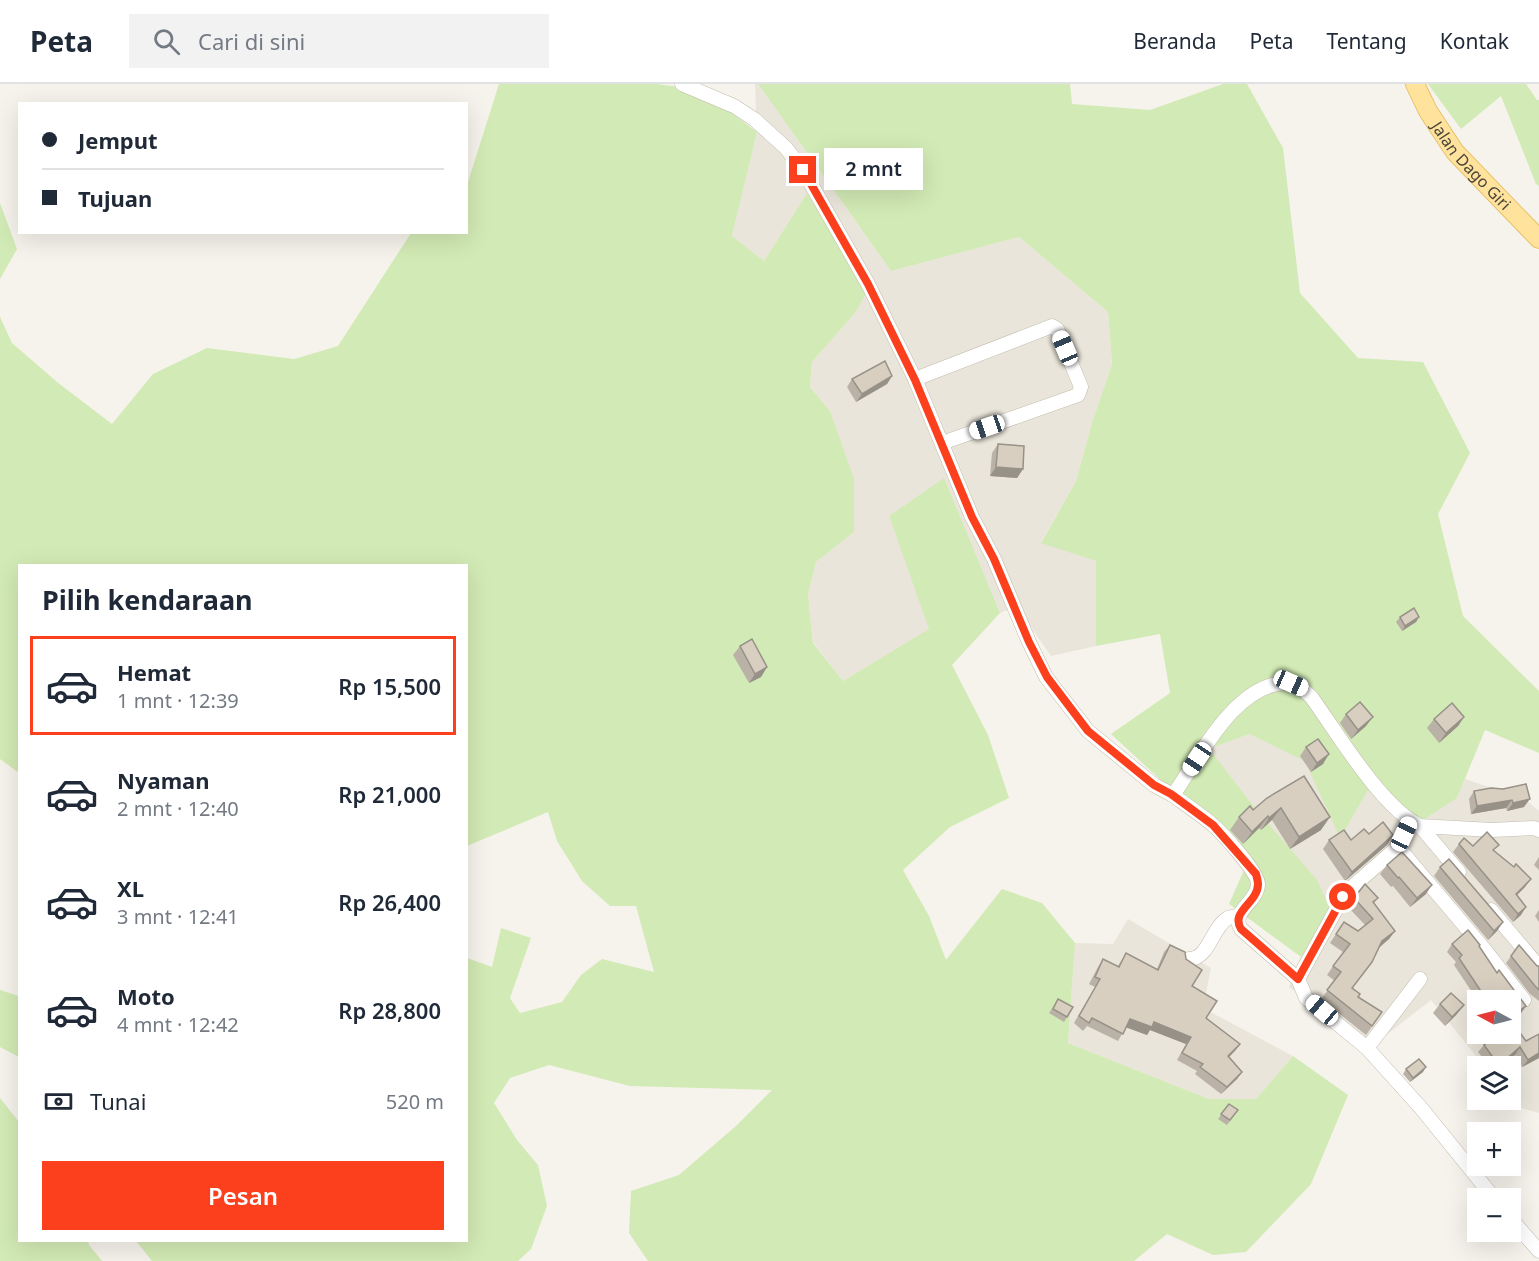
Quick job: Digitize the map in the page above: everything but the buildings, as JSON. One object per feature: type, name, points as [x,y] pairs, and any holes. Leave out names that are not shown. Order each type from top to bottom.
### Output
[{"type":"main road","name":"Jalan Dago Giri","points":[[1415,84],[1428,111],[1455,152],[1539,239]]},
{"type":"street","points":[[682,84],[734,105],[754,119],[786,148],[803,170],[868,284],[915,380],[972,517],[994,559],[1029,642],[1047,677],[1088,731],[1154,785],[1171,794],[1213,825],[1256,874],[1258,885],[1254,896],[1238,916],[1241,929],[1298,979],[1306,998],[1366,1048],[1421,1108],[1486,1188]]},
{"type":"street","points":[[915,380],[1052,326],[1057,329],[1082,387],[1078,395],[942,443]]},
{"type":"street","points":[[1171,794],[1176,791],[1230,711],[1249,696],[1268,686],[1291,683],[1302,688],[1312,698],[1390,803],[1415,823],[1465,879]]},
{"type":"street","points":[[1415,823],[1539,830]]},
{"type":"street","points":[[1298,979],[1343,897],[1398,847],[1415,823]]},
{"type":"street","points":[[1398,847],[1524,1000]]},
{"type":"street","points":[[1480,896],[1539,967]]},
{"type":"street","points":[[1189,959],[1195,959],[1201,955],[1220,925],[1228,918],[1238,916]]},
{"type":"street","points":[[1366,1048],[1420,979]]},
{"type":"street","points":[[1521,1231],[1539,1251]]},
{"type":"shaded area","points":[[755,84],[758,84],[891,271],[1019,237],[1108,312],[1112,364],[1076,481],[1041,542],[1096,561],[1096,646],[1051,656],[1016,606],[1000,613],[944,479],[889,516],[930,629],[843,681],[813,642],[808,594],[816,562],[854,532],[830,411],[810,387],[812,362],[855,313],[830,230],[807,193],[764,261],[732,236],[757,132]]},
{"type":"shaded area","points":[[1249,734],[1368,790],[1457,798],[1465,779],[1525,799],[1539,811],[1539,1113],[1521,1108],[1521,1056],[1476,1056],[1431,1000],[1371,1047],[1289,987],[1301,957],[1334,916],[1259,813],[1208,749]]},
{"type":"shaded area","points":[[1128,919],[1211,968],[1203,1008],[1293,1056],[1256,1099],[1209,1099],[1068,1043],[1075,943],[1113,944]]},
{"type":"green space","points":[[499,84],[657,84],[701,90],[757,132],[732,236],[764,261],[807,193],[870,286],[855,313],[812,362],[810,387],[830,411],[854,479],[854,532],[816,562],[808,594],[813,643],[843,681],[929,629],[889,516],[944,478],[1000,613],[952,665],[988,735],[1009,798],[950,827],[903,870],[929,916],[946,960],[1002,889],[1042,903],[1075,943],[1068,1043],[1209,1099],[1256,1099],[1293,1056],[1348,1095],[1311,1184],[1246,1252],[1213,1255],[1167,1234],[1134,1261],[648,1261],[629,1233],[631,1191],[679,1175],[736,1126],[772,1090],[630,1086],[549,1065],[510,1078],[494,1103],[517,1140],[538,1165],[547,1206],[531,1249],[518,1261],[152,1261],[137,1242],[468,1242],[468,958],[492,967],[501,928],[531,938],[510,998],[520,1013],[562,1002],[581,975],[602,959],[654,972],[636,906],[610,906],[582,881],[557,841],[548,812],[468,846],[468,564],[18,564],[18,772],[0,759],[0,317],[12,343],[57,382],[112,424],[153,374],[207,348],[294,359],[338,346],[410,234],[468,234],[468,182]]},
{"type":"green space","points":[[758,84],[1070,84],[1072,104],[1150,110],[1223,84],[1247,84],[1283,148],[1300,293],[1358,358],[1423,362],[1470,453],[1438,514],[1463,616],[1539,691],[1539,753],[1485,730],[1457,798],[1412,827],[1368,790],[1340,838],[1305,761],[1249,734],[1209,749],[1259,813],[1317,880],[1334,917],[1301,957],[1229,904],[1248,861],[1111,734],[1170,693],[1160,634],[1096,646],[1096,561],[1041,543],[1076,481],[1112,364],[1108,312],[1019,237],[891,271]]},
{"type":"green space","points":[[1428,84],[1526,84],[1539,100],[1539,186],[1536,184],[1501,96],[1461,129]]},
{"type":"green space","points":[[0,203],[17,249],[0,279]]},
{"type":"green space","points":[[0,990],[18,996],[18,1056],[0,1047]]},
{"type":"green space","points":[[0,1098],[18,1121],[18,1242],[88,1242],[102,1261],[0,1261]]},
{"type":"route","points":[[803,170],[868,284],[915,380],[972,517],[994,559],[1029,642],[1047,677],[1088,731],[1154,785],[1171,794],[1213,825],[1256,874],[1258,885],[1254,896],[1238,916],[1238,923],[1241,929],[1298,979],[1343,897]]}]
